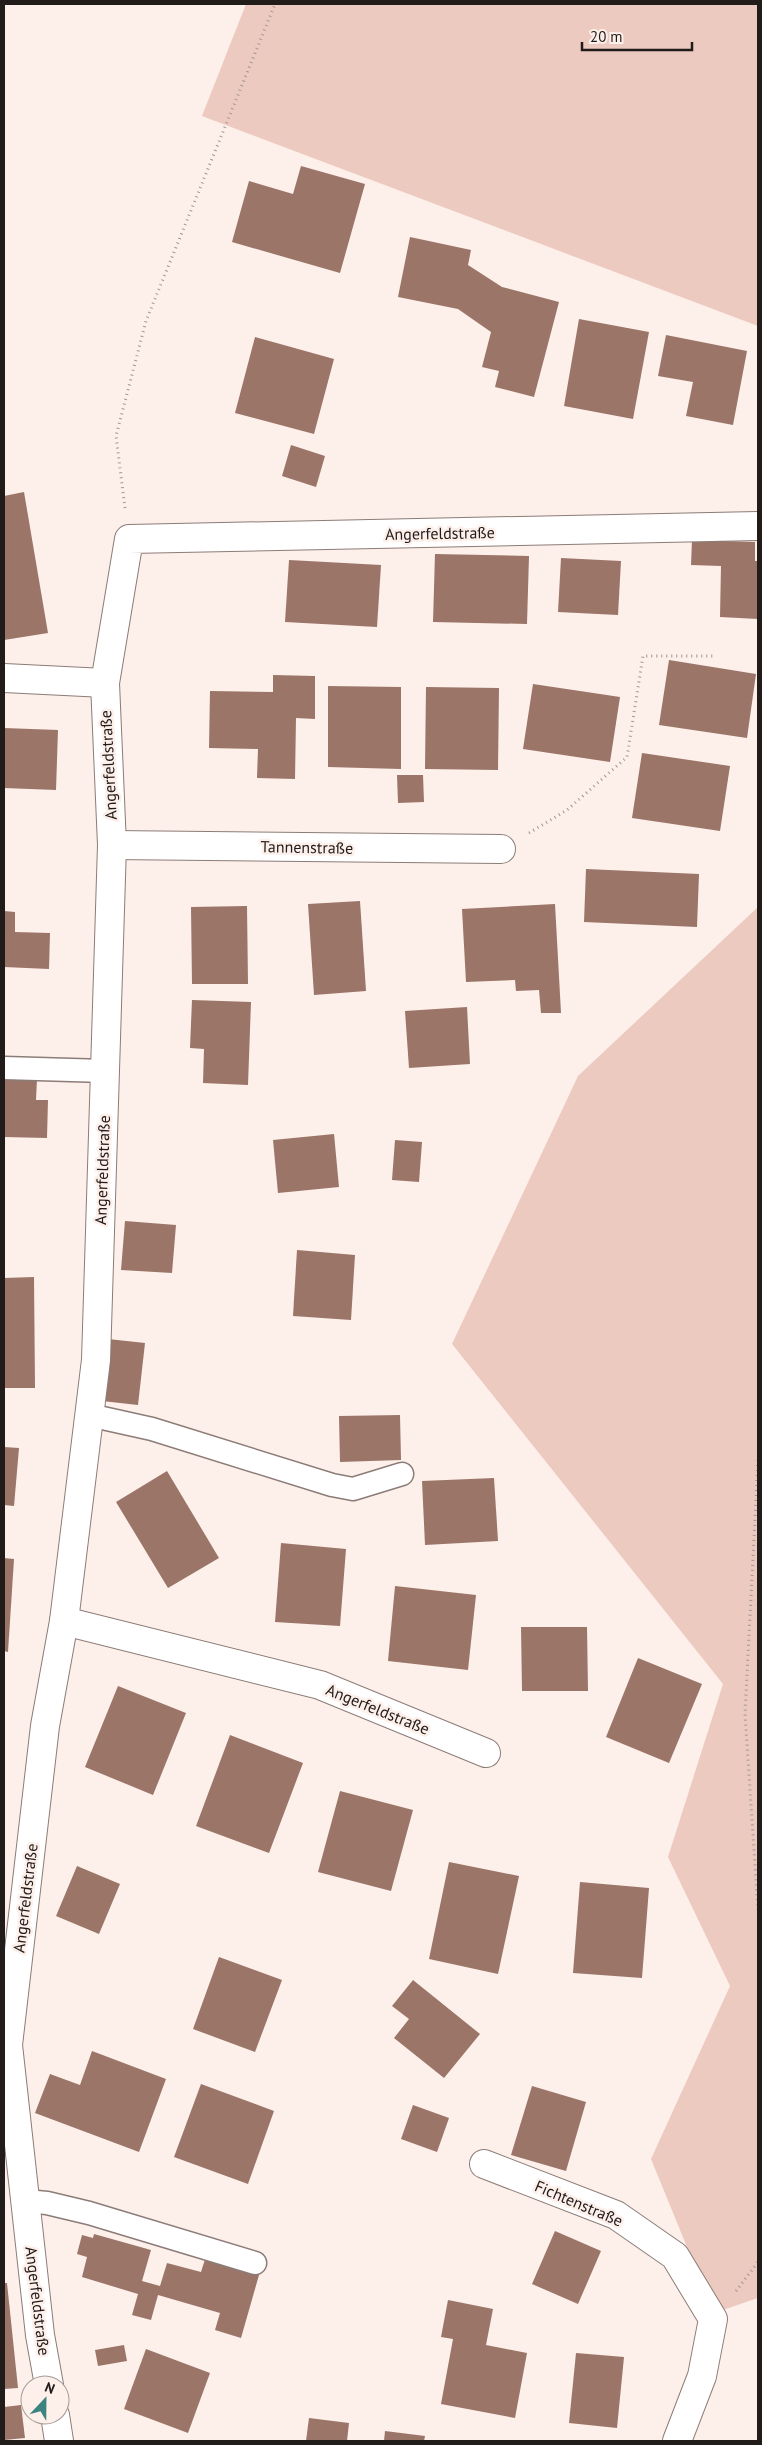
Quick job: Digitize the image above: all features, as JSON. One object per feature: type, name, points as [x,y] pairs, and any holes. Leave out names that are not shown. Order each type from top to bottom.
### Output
[{"type":"street","name":"Angerfeldstraße","points":[[47,2375],[40,2335],[8,2045],[45,1726],[64,1621],[96,1360],[112,845],[105,683],[129,539],[758,526]]},
{"type":"street","points":[[4,678],[105,683]]},
{"type":"street","name":"Tannenstraße","points":[[112,845],[501,850]]},
{"type":"street","name":"Angerfeldstraße","points":[[64,1621],[320,1685],[486,1752]]},
{"type":"street","name":"Fichtenstraße","points":[[484,2164],[616,2215],[675,2256],[713,2319],[702,2376],[677,2441]]},
{"type":"street","points":[[57,2425],[59,2441]]},
{"type":"lane","points":[[4,1068],[105,1071]]},
{"type":"lane","points":[[89,1415],[152,1429],[353,1489],[402,1474]]},
{"type":"lane","points":[[26,2201],[47,2203],[90,2214],[255,2263]]},
{"type":"path","points":[[129,539],[116,436],[146,321],[275,4]]},
{"type":"path","points":[[501,850],[567,810],[627,756],[643,656],[714,656]]},
{"type":"path","points":[[758,1460],[745,1714],[758,1910]]},
{"type":"shaded area","points":[[246,4],[758,4],[758,326],[202,116]]},
{"type":"shaded area","points":[[758,907],[758,2298],[714,2313],[651,2159],[730,1986],[668,1857],[723,1684],[452,1344],[578,1076]]},
{"type":"building","points":[[301,166],[365,184],[340,273],[232,242],[249,181],[293,194]]},
{"type":"building","points":[[410,237],[471,250],[468,265],[502,287],[559,302],[534,397],[495,387],[499,371],[482,367],[491,332],[458,309],[398,297]]},
{"type":"building","points":[[579,319],[649,332],[633,419],[564,406]]},
{"type":"building","points":[[666,335],[747,351],[733,425],[686,416],[693,382],[658,376]]},
{"type":"building","points":[[255,337],[334,359],[314,434],[235,413]]},
{"type":"building","points":[[291,445],[325,456],[316,487],[282,476]]},
{"type":"building","points":[[24,492],[48,633],[4,640],[4,496]]},
{"type":"building","points":[[692,540],[755,542],[755,561],[758,561],[758,619],[720,617],[721,566],[691,565]]},
{"type":"building","points":[[435,554],[529,556],[527,624],[433,622]]},
{"type":"building","points":[[561,558],[621,561],[618,615],[558,612]]},
{"type":"building","points":[[289,560],[381,565],[377,627],[285,622]]},
{"type":"building","points":[[669,660],[756,674],[747,738],[659,725]]},
{"type":"building","points":[[273,675],[315,676],[315,719],[296,718],[295,779],[257,778],[258,749],[209,748],[210,691],[273,692]]},
{"type":"building","points":[[533,684],[620,697],[610,762],[523,749]]},
{"type":"building","points":[[328,686],[401,687],[401,769],[328,767]]},
{"type":"building","points":[[426,687],[499,688],[498,770],[425,769]]},
{"type":"building","points":[[4,728],[58,730],[56,790],[4,788]]},
{"type":"building","points":[[642,753],[730,766],[720,831],[632,818]]},
{"type":"building","points":[[397,775],[423,775],[424,802],[398,803]]},
{"type":"building","points":[[586,869],[699,874],[697,927],[584,922]]},
{"type":"building","points":[[360,901],[366,991],[314,995],[308,904]]},
{"type":"building","points":[[555,904],[561,1013],[541,1013],[539,990],[516,991],[515,980],[466,982],[462,909]]},
{"type":"building","points":[[247,906],[248,984],[192,984],[191,907]]},
{"type":"building","points":[[4,911],[15,912],[15,932],[50,933],[49,969],[4,967]]},
{"type":"building","points":[[192,1000],[251,1002],[248,1085],[203,1083],[204,1049],[190,1048]]},
{"type":"building","points":[[467,1007],[470,1064],[409,1068],[405,1011]]},
{"type":"building","points":[[4,1078],[37,1079],[36,1100],[48,1100],[47,1138],[4,1137]]},
{"type":"building","points":[[334,1134],[339,1187],[278,1193],[273,1140]]},
{"type":"building","points":[[395,1140],[422,1142],[419,1182],[392,1180]]},
{"type":"building","points":[[125,1221],[176,1225],[172,1273],[121,1270]]},
{"type":"building","points":[[297,1250],[355,1255],[351,1320],[293,1316]]},
{"type":"building","points":[[34,1277],[35,1388],[4,1388],[4,1278]]},
{"type":"building","points":[[108,1339],[145,1343],[138,1405],[102,1401]]},
{"type":"building","points":[[400,1415],[401,1460],[340,1462],[339,1416]]},
{"type":"building","points":[[4,1447],[19,1448],[14,1506],[4,1505]]},
{"type":"building","points":[[167,1471],[219,1558],[168,1588],[116,1502]]},
{"type":"building","points":[[494,1478],[498,1541],[425,1545],[422,1481]]},
{"type":"building","points":[[281,1543],[346,1549],[340,1626],[275,1622]]},
{"type":"building","points":[[4,1558],[14,1559],[8,1652],[4,1651]]},
{"type":"building","points":[[395,1586],[476,1595],[468,1670],[388,1661]]},
{"type":"building","points":[[521,1627],[587,1627],[588,1691],[522,1691]]},
{"type":"building","points":[[638,1658],[702,1684],[669,1763],[606,1737]]},
{"type":"building","points":[[118,1686],[186,1713],[153,1795],[85,1767]]},
{"type":"building","points":[[230,1735],[303,1763],[269,1853],[196,1826]]},
{"type":"building","points":[[340,1791],[413,1810],[391,1891],[318,1872]]},
{"type":"building","points":[[449,1862],[519,1876],[498,1974],[429,1959]]},
{"type":"building","points":[[77,1866],[120,1884],[99,1934],[56,1916]]},
{"type":"building","points":[[580,1882],[649,1888],[642,1978],[573,1973]]},
{"type":"building","points":[[219,1957],[282,1980],[255,2052],[193,2029]]},
{"type":"building","points":[[413,1980],[480,2034],[444,2078],[394,2038],[409,2019],[392,2006]]},
{"type":"building","points":[[92,2051],[166,2079],[139,2152],[35,2113],[50,2074],[80,2085]]},
{"type":"building","points":[[201,2084],[274,2111],[248,2184],[174,2157]]},
{"type":"building","points":[[532,2086],[586,2102],[566,2171],[511,2155]]},
{"type":"building","points":[[413,2105],[449,2118],[437,2152],[401,2139]]},
{"type":"building","points":[[555,2231],[601,2251],[578,2304],[532,2284]]},
{"type":"building","points":[[94,2234],[151,2250],[142,2281],[160,2286],[167,2263],[201,2272],[207,2253],[261,2268],[241,2338],[215,2330],[220,2313],[158,2295],[151,2320],[132,2315],[138,2294],[82,2277],[87,2257],[77,2254],[82,2235],[93,2238]]},
{"type":"building","points":[[4,2283],[7,2283],[18,2388],[4,2389]]},
{"type":"building","points":[[448,2300],[493,2309],[486,2345],[527,2353],[515,2418],[441,2404],[453,2339],[441,2337]]},
{"type":"building","points":[[124,2345],[127,2361],[98,2366],[95,2350]]},
{"type":"building","points":[[146,2349],[210,2373],[188,2433],[124,2409]]},
{"type":"building","points":[[576,2353],[624,2357],[617,2428],[569,2423]]},
{"type":"building","points":[[20,2405],[20,2425],[23,2425],[25,2438],[4,2440],[4,2407]]},
{"type":"building","points":[[309,2418],[349,2423],[347,2441],[306,2441]]},
{"type":"building","points":[[385,2431],[425,2436],[424,2441],[384,2441]]}]
